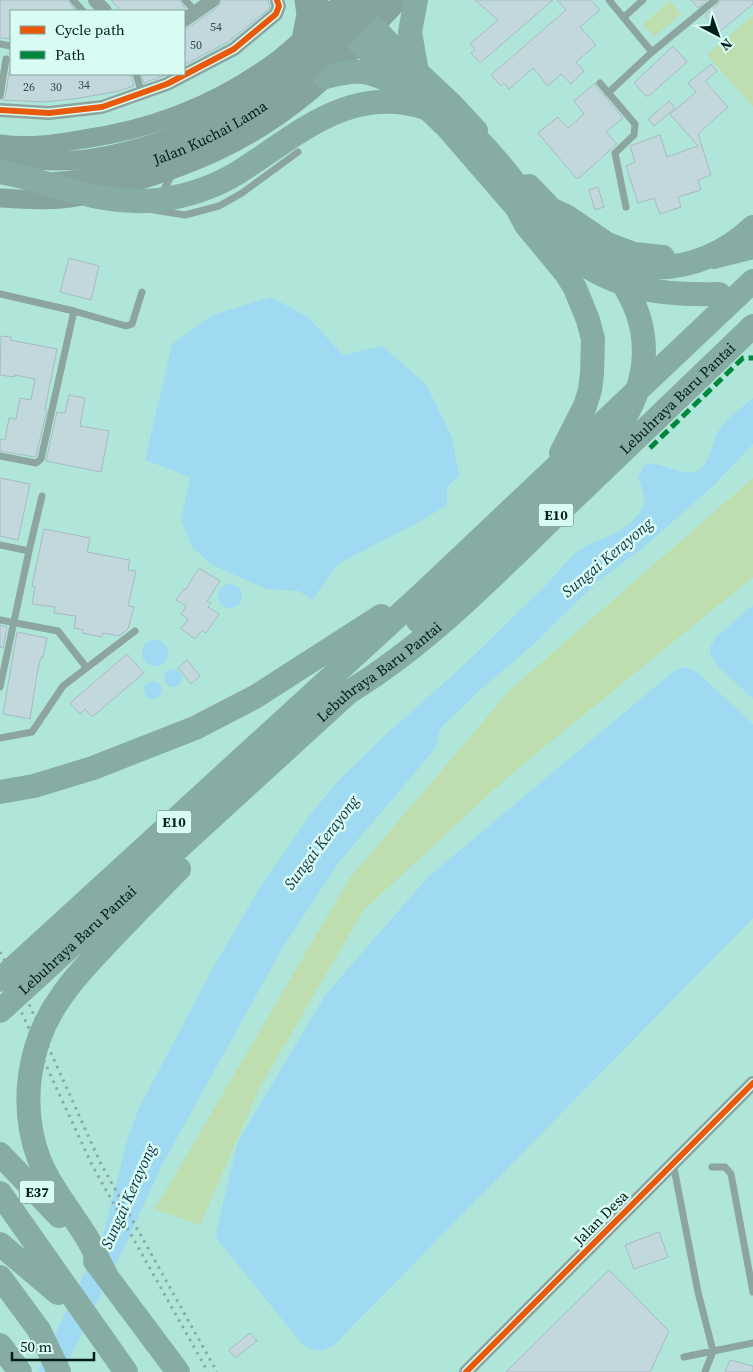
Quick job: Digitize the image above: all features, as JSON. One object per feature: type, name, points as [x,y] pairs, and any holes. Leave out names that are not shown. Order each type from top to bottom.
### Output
[{"type":"highway","points":[[413,81],[410,32],[416,0]]},
{"type":"highway","points":[[366,35],[413,81],[446,126],[517,208],[526,226],[565,272],[575,288],[588,320],[593,339],[590,390],[585,406],[550,472]]},
{"type":"highway","points":[[325,77],[346,72],[372,72],[413,81],[451,104],[578,239],[619,277],[633,299],[642,324],[645,350],[638,391],[618,430],[606,444],[368,668],[349,692]]},
{"type":"highway","points":[[0,172],[26,176],[89,196],[126,202],[159,200],[185,195],[212,186],[238,172],[309,124],[335,112],[358,104],[397,102],[426,108],[464,128],[481,143],[541,215],[562,236],[585,252],[615,262],[642,267],[671,267],[708,257],[731,246],[753,226]]},
{"type":"highway","points":[[517,208],[535,220],[576,259],[609,278],[648,291],[673,294],[719,294]]},
{"type":"highway","points":[[551,209],[566,216],[607,244],[634,254],[685,260],[711,258],[753,246]]},
{"type":"highway","name":"E10","points":[[0,980],[422,594],[753,281]]},
{"type":"highway","name":"Lebuhraya Baru Pantai","points":[[3,1009],[349,692],[382,672],[433,632],[753,326]]},
{"type":"highway","points":[[0,792],[34,786],[93,768],[195,728],[255,697],[380,616],[422,594]]},
{"type":"highway","points":[[75,1234],[38,1157],[32,1136],[28,1090],[31,1066],[37,1044],[48,1018],[61,996],[82,969],[220,826],[238,793]]},
{"type":"highway","name":"E37","points":[[0,1155],[75,1234],[105,1278],[178,1372]]},
{"type":"highway","name":"E37","points":[[0,1193],[59,1288],[97,1341],[126,1372]]},
{"type":"highway","points":[[0,1211],[59,1288]]},
{"type":"highway","points":[[0,1244],[59,1288]]},
{"type":"highway","points":[[0,1277],[39,1330],[59,1372]]},
{"type":"highway","name":"E37","points":[[105,1278],[159,1372]]},
{"type":"highway","points":[[97,1341],[110,1372]]},
{"type":"highway","points":[[0,1345],[20,1372]]},
{"type":"main road","points":[[301,40],[306,14],[304,0]]},
{"type":"main road","points":[[314,0],[329,14],[366,35]]},
{"type":"main road","points":[[0,144],[16,146],[46,145],[114,135],[180,116],[249,81],[280,58],[347,0],[366,35]]},
{"type":"main road","name":"Jalan Kuchai Lama","points":[[0,157],[52,161],[86,159],[150,145],[188,130],[236,106],[263,87],[286,68],[347,0]]},
{"type":"main road","name":"Jalan Kuchai Lama","points":[[0,182],[35,184],[93,176],[163,157],[209,138],[263,107],[294,84],[380,0]]},
{"type":"main road","name":"Jalan Kuchai Lama","points":[[0,198],[75,198],[166,173],[192,164],[228,147],[258,130],[308,94],[400,0]]},
{"type":"main road","points":[[280,58],[290,58],[298,62],[308,74],[310,79],[308,94]]},
{"type":"street","points":[[95,0],[105,10]]},
{"type":"street","points":[[185,19],[213,0]]},
{"type":"street","points":[[185,75],[234,49],[276,14],[279,6],[277,0]]},
{"type":"street","points":[[0,110],[48,113],[102,107],[167,84],[184,75]]},
{"type":"street","name":"Jalan Desa","points":[[466,1372],[753,1083]]},
{"type":"lane","points":[[73,0],[82,10]]},
{"type":"lane","points":[[185,0],[196,12]]},
{"type":"lane","points":[[609,0],[652,52]]},
{"type":"lane","points":[[624,17],[643,0]]},
{"type":"lane","points":[[608,93],[652,52],[715,0]]},
{"type":"lane","points":[[0,96],[6,59]]},
{"type":"lane","points":[[136,75],[142,93]]},
{"type":"lane","points":[[600,83],[635,124],[634,135],[615,153],[626,206]]},
{"type":"lane","points":[[75,198],[185,215],[219,206],[242,194],[298,152]]},
{"type":"lane","points":[[173,213],[167,206],[163,191],[171,177],[192,164]]},
{"type":"lane","points":[[0,294],[74,311],[126,326],[132,324],[142,292]]},
{"type":"lane","points":[[0,456],[36,463],[41,459],[74,311]]},
{"type":"lane","points":[[0,687],[42,496]]},
{"type":"lane","points":[[0,545],[29,551]]},
{"type":"lane","points":[[0,620],[58,631],[86,667]]},
{"type":"lane","points":[[0,738],[32,732],[63,686],[135,631]]},
{"type":"lane","points":[[673,1163],[698,1292],[713,1351],[706,1372]]},
{"type":"lane","points":[[712,1167],[725,1167],[731,1174],[753,1292]]},
{"type":"lane","points":[[684,1357],[753,1344]]},
{"type":"green space","points":[[670,1],[681,14],[654,37],[643,24]]},
{"type":"green space","points":[[753,15],[753,107],[707,55]]},
{"type":"green space","points":[[753,478],[753,577],[510,775],[363,911],[260,1087],[200,1225],[155,1209],[349,879],[510,690]]},
{"type":"water","points":[[271,297],[308,317],[343,355],[382,346],[426,384],[452,437],[459,476],[447,487],[447,505],[421,521],[338,564],[312,600],[299,591],[267,589],[212,565],[192,547],[181,519],[190,477],[145,460],[172,344],[213,315]]},
{"type":"water","name":"Sungai Kerayong","points":[[753,398],[753,444],[713,486],[643,548],[597,582],[534,644],[480,690],[441,728],[434,750],[339,862],[283,947],[162,1165],[63,1372],[37,1372],[104,1232],[128,1137],[139,1108],[214,966],[259,889],[310,815],[338,781],[384,736],[464,665],[546,585],[575,553],[589,544],[618,532],[639,514],[645,498],[638,477],[644,466],[648,463],[683,472],[699,470],[704,466],[722,426]]},
{"type":"water","points":[[230,584],[235,585],[241,591],[241,601],[235,607],[230,608],[225,607],[219,601],[218,596],[219,591],[225,585]]},
{"type":"water","points":[[753,605],[753,699],[717,665],[711,655],[710,648],[715,638]]},
{"type":"water","points":[[155,640],[164,644],[168,653],[164,662],[155,666],[146,662],[142,653],[146,644]]},
{"type":"water","points":[[686,667],[697,672],[753,724],[753,918],[334,1345],[318,1350],[311,1349],[302,1344],[217,1239],[216,1232],[238,1141],[326,994],[428,877],[674,671]]},
{"type":"water","points":[[173,669],[179,672],[182,678],[179,684],[173,687],[167,684],[164,678],[167,672]]},
{"type":"water","points":[[153,681],[159,684],[162,690],[159,696],[153,699],[147,696],[144,690],[147,684]]},
{"type":"building","points":[[0,0],[68,0],[75,10],[10,10],[10,39],[0,38]]},
{"type":"building","points":[[111,0],[180,0],[185,8],[182,10],[121,10]]},
{"type":"building","points":[[222,0],[268,0],[270,6],[269,9],[228,42],[185,64],[185,29],[218,7]]},
{"type":"building","points":[[475,0],[553,0],[480,63],[471,53],[475,50],[470,44],[498,20]]},
{"type":"building","points":[[557,0],[591,0],[600,10],[580,27],[596,45],[576,62],[584,71],[571,84],[561,74],[548,86],[533,68],[509,89],[504,83],[501,86],[491,75],[566,10]]},
{"type":"building","points":[[691,0],[707,0],[698,8]]},
{"type":"building","points":[[720,0],[753,0],[753,4],[718,33],[705,16]]},
{"type":"building","points":[[673,46],[687,62],[649,96],[646,96],[634,83]]},
{"type":"building","points":[[711,64],[717,71],[705,81],[728,107],[698,134],[711,175],[698,180],[701,190],[678,197],[681,207],[660,214],[654,198],[638,203],[626,166],[635,162],[630,146],[660,135],[667,157],[698,146],[670,114],[696,92],[688,83]]},
{"type":"building","points":[[10,68],[10,75],[131,75],[134,86],[115,92],[44,102],[3,100]]},
{"type":"building","points":[[141,75],[165,75],[144,83]]},
{"type":"building","points":[[595,83],[623,118],[606,132],[617,144],[579,178],[576,178],[538,133],[558,117],[568,128],[584,114],[574,101]]},
{"type":"building","points":[[669,101],[675,108],[654,126],[648,119]]},
{"type":"building","points":[[598,187],[604,207],[595,210],[589,190]]},
{"type":"building","points":[[69,258],[99,266],[91,300],[60,292]]},
{"type":"building","points":[[1,336],[11,337],[10,340],[57,349],[45,409],[47,410],[35,457],[0,451],[0,439],[5,440],[9,418],[16,419],[20,398],[31,400],[35,379],[15,375],[14,377],[0,375]]},
{"type":"building","points":[[69,395],[85,398],[80,426],[109,431],[101,472],[46,461],[57,412],[65,413]]},
{"type":"building","points":[[0,478],[30,484],[18,540],[0,536]]},
{"type":"building","points":[[44,529],[90,538],[87,552],[130,560],[128,570],[136,571],[128,606],[134,607],[128,629],[119,636],[103,633],[102,637],[82,633],[83,630],[74,628],[76,616],[54,613],[55,607],[32,604],[35,587],[32,586]]},
{"type":"building","points":[[199,568],[220,581],[207,601],[211,603],[208,607],[219,614],[206,633],[202,630],[195,639],[181,629],[188,619],[181,614],[186,606],[176,600]]},
{"type":"building","points":[[0,625],[7,627],[3,648],[0,647]]},
{"type":"building","points":[[17,632],[47,638],[37,674],[30,719],[3,714]]},
{"type":"building","points":[[127,654],[144,673],[92,717],[85,709],[80,714],[70,703]]},
{"type":"building","points":[[187,660],[200,676],[191,684],[178,668]]},
{"type":"building","points":[[659,1232],[668,1257],[634,1269],[625,1245]]},
{"type":"building","points":[[609,1270],[669,1331],[650,1372],[506,1372]]},
{"type":"building","points":[[250,1333],[257,1341],[235,1358],[229,1350]]},
{"type":"building","points":[[730,1360],[753,1366],[753,1372],[725,1372]]},
{"type":"railway","points":[[0,952],[29,1004],[100,1162],[217,1372]]},
{"type":"railway","points":[[0,973],[20,1009],[92,1165],[208,1372]]},
{"type":"marked path","points":[[650,448],[743,358],[753,358]]},
{"type":"cycle path","points":[[185,75],[234,49],[276,14],[279,6],[277,0]]},
{"type":"cycle path","points":[[0,110],[49,113],[102,107],[167,84],[184,75]]},
{"type":"cycle path","points":[[466,1372],[753,1083]]}]
